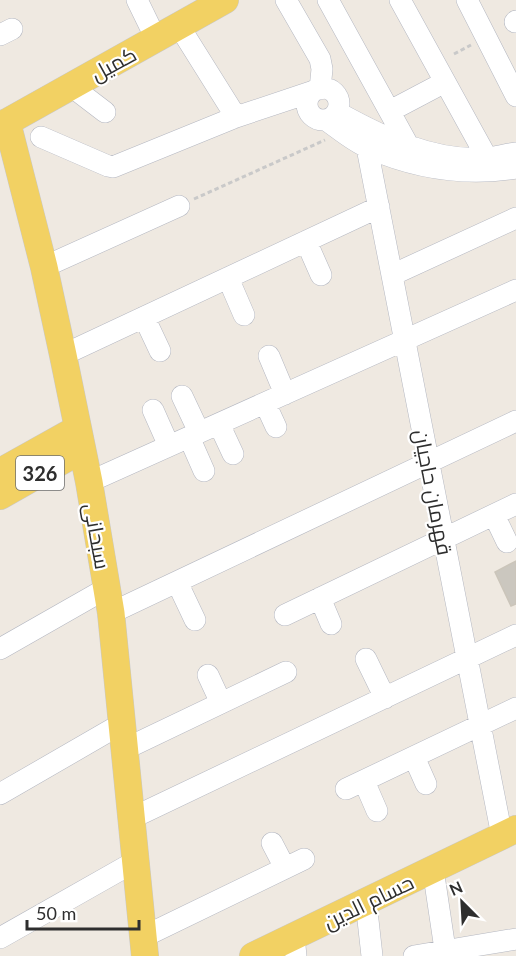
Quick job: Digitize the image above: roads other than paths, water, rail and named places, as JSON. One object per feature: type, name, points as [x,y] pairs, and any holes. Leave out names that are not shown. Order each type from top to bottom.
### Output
[{"type":"main road","name":"کمیل","points":[[2,118],[71,86],[225,0]]},
{"type":"main road","name":"سبحانی","points":[[2,118],[44,267],[89,482],[109,601],[144,946]]},
{"type":"main road","name":"326","points":[[0,472],[79,439]]},
{"type":"main road","name":"326","points":[[0,496],[79,439]]},
{"type":"main road","name":"حسام الدین","points":[[253,956],[295,946],[366,902],[509,833]]},
{"type":"street","points":[[137,0],[167,32],[236,117]]},
{"type":"street","points":[[286,0],[320,59],[322,69],[317,90],[308,100],[308,110],[315,118],[335,121],[375,133],[432,167],[473,172],[516,168]]},
{"type":"street","points":[[328,0],[390,111],[408,153]]},
{"type":"street","points":[[400,0],[487,158]]},
{"type":"street","points":[[467,0],[516,96]]},
{"type":"street","points":[[390,111],[445,82]]},
{"type":"street","points":[[71,86],[105,112]]},
{"type":"street","points":[[41,137],[114,167],[236,117],[317,90]]},
{"type":"street","points":[[335,121],[367,148],[457,157],[487,158],[516,153]]},
{"type":"street","name":"قهرمان حاجیان","points":[[367,148],[480,725],[509,833]]},
{"type":"street","points":[[44,267],[179,206]]},
{"type":"street","points":[[63,355],[153,307],[228,278],[379,207]]},
{"type":"street","points":[[392,275],[516,218]]},
{"type":"street","points":[[306,242],[321,275]]},
{"type":"street","points":[[228,278],[244,315]]},
{"type":"street","points":[[89,482],[516,290]]},
{"type":"street","points":[[153,307],[160,351]]},
{"type":"street","points":[[269,356],[285,394]]},
{"type":"street","points":[[182,396],[204,471]]},
{"type":"street","points":[[266,403],[276,428]]},
{"type":"street","points":[[153,410],[169,446]]},
{"type":"street","points":[[0,649],[109,601],[177,582],[516,421]]},
{"type":"street","points":[[219,424],[233,454]]},
{"type":"street","points":[[285,615],[516,504]]},
{"type":"street","points":[[494,515],[507,542]]},
{"type":"street","points":[[177,582],[195,620]]},
{"type":"street","points":[[320,598],[331,624]]},
{"type":"street","points":[[130,819],[516,635]]},
{"type":"street","points":[[366,659],[385,698]]},
{"type":"street","points":[[0,794],[122,737],[221,703],[286,672]]},
{"type":"street","points":[[208,675],[221,703]]},
{"type":"street","points":[[377,811],[355,785],[516,708]]},
{"type":"street","points":[[414,757],[426,784]]},
{"type":"street","points":[[272,843],[285,868]]},
{"type":"street","points":[[144,946],[304,859]]},
{"type":"street","points":[[0,938],[136,861]]},
{"type":"street","points":[[433,869],[446,953]]},
{"type":"street","points":[[366,902],[372,956]]},
{"type":"street","points":[[414,956],[446,953],[516,939]]}]
